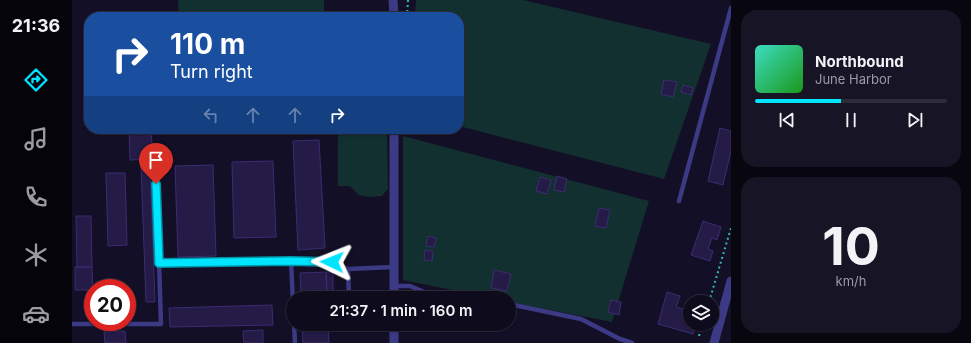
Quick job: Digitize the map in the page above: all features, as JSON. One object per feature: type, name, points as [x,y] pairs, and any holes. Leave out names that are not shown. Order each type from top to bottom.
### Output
[{"type":"street","points":[[393,0],[394,12]]},
{"type":"street","points":[[393,291],[394,134]]},
{"type":"street","points":[[714,343],[731,281]]},
{"type":"street","points":[[394,331],[394,343]]},
{"type":"lane","points":[[679,201],[731,8]]},
{"type":"lane","points":[[72,324],[161,324],[156,168]]},
{"type":"lane","points":[[159,263],[291,261],[332,262],[348,269],[393,267]]},
{"type":"lane","points":[[291,261],[292,291]]},
{"type":"lane","points":[[348,269],[349,291]]},
{"type":"lane","points":[[393,286],[410,286],[422,291]]},
{"type":"lane","points":[[516,305],[581,318],[620,339],[632,343]]},
{"type":"lane","points":[[294,331],[295,343]]},
{"type":"path","points":[[407,12],[408,0]]},
{"type":"path","points":[[711,295],[731,228]]},
{"type":"path","points":[[699,336],[700,331]]},
{"type":"green space","points":[[178,0],[324,0],[324,12],[179,12]]},
{"type":"green space","points":[[416,0],[523,0],[711,44],[664,179],[464,127],[464,12],[415,12]]},
{"type":"green space","points":[[338,134],[387,134],[388,189],[382,196],[369,197],[359,195],[350,186],[338,186]]},
{"type":"green space","points":[[403,136],[649,201],[612,322],[516,303],[516,291],[457,291],[403,280]]},
{"type":"building","points":[[664,80],[677,82],[673,97],[661,94]]},
{"type":"building","points":[[683,85],[693,88],[691,95],[681,92]]},
{"type":"building","points":[[720,128],[731,131],[731,151],[723,185],[708,181]]},
{"type":"building","points":[[129,134],[151,134],[153,159],[130,160]]},
{"type":"building","points":[[319,140],[325,248],[298,250],[293,141]]},
{"type":"building","points":[[273,161],[276,237],[234,238],[232,162]]},
{"type":"building","points":[[150,165],[155,302],[146,302],[141,166]]},
{"type":"building","points":[[213,165],[216,256],[178,257],[175,166]]},
{"type":"building","points":[[106,173],[125,173],[127,245],[108,246]]},
{"type":"building","points":[[557,176],[567,179],[564,192],[554,190]]},
{"type":"building","points":[[540,177],[551,180],[547,194],[536,191]]},
{"type":"building","points":[[599,208],[610,210],[606,228],[595,226]]},
{"type":"building","points":[[76,216],[91,216],[92,267],[77,267]]},
{"type":"building","points":[[703,221],[721,227],[717,240],[712,238],[708,249],[713,251],[710,261],[691,255]]},
{"type":"building","points":[[428,236],[436,238],[434,247],[426,246]]},
{"type":"building","points":[[425,250],[433,251],[432,261],[424,260]]},
{"type":"building","points":[[75,267],[92,267],[93,279],[84,279],[84,290],[75,290]]},
{"type":"building","points":[[494,270],[511,274],[507,291],[491,288]]},
{"type":"building","points":[[326,272],[327,291],[301,291],[300,273]]},
{"type":"building","points":[[326,272],[333,272],[333,291],[327,291]]},
{"type":"building","points":[[667,292],[680,296],[676,307],[683,309],[683,331],[694,331],[693,334],[658,324]]},
{"type":"building","points":[[611,300],[621,302],[619,315],[608,312]]},
{"type":"building","points":[[272,305],[273,325],[170,327],[169,308]]},
{"type":"building","points":[[263,330],[263,343],[244,343],[243,331]]},
{"type":"building","points":[[125,331],[126,343],[105,343],[104,332]]},
{"type":"building","points":[[302,331],[328,331],[329,343],[303,343]]},
{"type":"route","points":[[156,184],[159,263],[291,261],[332,262]]}]
